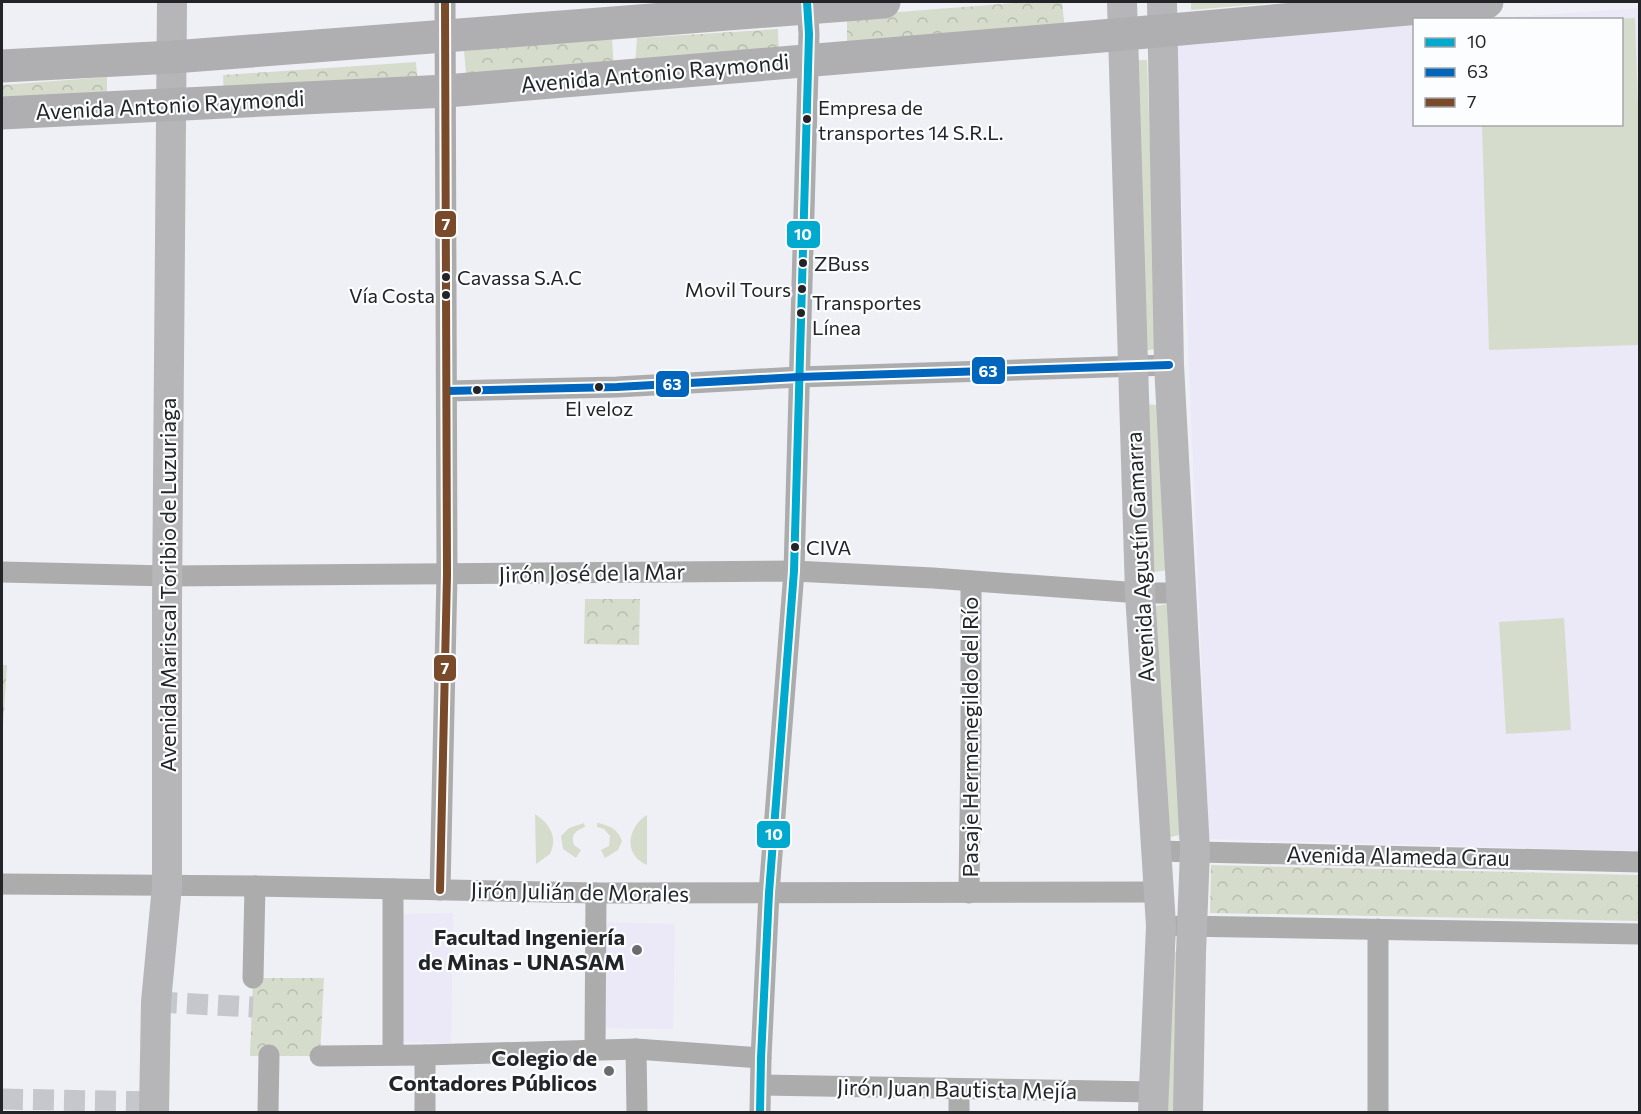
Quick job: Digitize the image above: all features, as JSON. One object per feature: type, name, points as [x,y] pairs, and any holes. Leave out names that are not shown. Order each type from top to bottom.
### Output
[{"type":"main road","name":"Avenida Mariscal Toribio de Luzuriaga","points":[[154,1113],[156,1002],[167,886],[172,2]]},
{"type":"main road","points":[[2,66],[173,57],[807,5],[884,2]]},
{"type":"main road","name":"Avenida Agustín Gamarra","points":[[1122,2],[1140,593],[1161,926],[1154,1102]]},
{"type":"main road","name":"Avenida Antonio Raymondi","points":[[2,113],[446,90],[1123,34],[1163,16],[1486,2]]},
{"type":"main road","name":"Avenida Agustín Gamarra","points":[[1163,16],[1169,365],[1195,851],[1191,926],[1188,1113]]},
{"type":"street","points":[[440,890],[447,575],[445,2]]},
{"type":"street","points":[[760,1113],[770,893],[794,571],[808,61],[807,5]]},
{"type":"street","points":[[447,391],[617,387],[798,377],[1169,365]]},
{"type":"street","name":"Jirón José de la Mar","points":[[2,572],[168,576],[794,571],[1182,594]]},
{"type":"street","name":"Pasaje Hermenegildo del Río","points":[[969,892],[971,581]]},
{"type":"street","name":"Avenida Alameda Grau","points":[[1156,852],[1195,851],[1640,862]]},
{"type":"street","name":"Jirón Julián de Morales","points":[[2,884],[255,886],[596,893],[1159,892]]},
{"type":"street","points":[[253,978],[255,886]]},
{"type":"street","points":[[393,889],[393,1055]]},
{"type":"street","points":[[587,1049],[596,893]]},
{"type":"street","points":[[1161,926],[1640,934]]},
{"type":"street","points":[[1378,929],[1378,1113]]},
{"type":"street","points":[[320,1056],[636,1048],[761,1058]]},
{"type":"street","points":[[636,1048],[637,1113]]},
{"type":"street","points":[[268,1113],[269,1055]]},
{"type":"street","points":[[425,1055],[425,1113]]},
{"type":"street","name":"Jirón Juan Bautista Mejía","points":[[761,1085],[959,1089],[1154,1102]]},
{"type":"street","points":[[959,1089],[959,1113]]},
{"type":"shaded area","points":[[1639,8],[1639,851],[1209,839],[1175,43],[1413,25],[1413,126],[1623,126],[1623,18],[1499,18]]},
{"type":"shaded area","points":[[453,913],[451,1043],[396,1042],[398,914]]},
{"type":"shaded area","name":"Facultad Ingeniería de Minas - UNASAM","points":[[600,922],[675,924],[673,1029],[597,1028]]},
{"type":"green space","points":[[1027,2],[1062,2],[1065,30],[847,48],[847,16]]},
{"type":"green space","points":[[1191,2],[1286,2],[1191,10]]},
{"type":"green space","points":[[1623,18],[1635,18],[1640,162],[1639,345],[1489,350],[1482,126],[1623,126]]},
{"type":"green space","points":[[778,29],[779,59],[635,66],[637,38]]},
{"type":"green space","points":[[612,37],[614,72],[467,84],[464,51]]},
{"type":"green space","points":[[1127,60],[1147,60],[1157,349],[1139,351]]},
{"type":"green space","points":[[416,62],[418,88],[224,99],[223,75]]},
{"type":"green space","points":[[107,77],[107,103],[2,107],[2,85]]},
{"type":"green space","points":[[1141,404],[1160,405],[1169,570],[1147,573]]},
{"type":"green space","points":[[585,599],[640,599],[639,645],[584,644]]},
{"type":"green space","points":[[1168,604],[1180,835],[1160,839],[1148,607]]},
{"type":"green space","points":[[1564,618],[1571,730],[1506,734],[1499,622]]},
{"type":"green space","points":[[2,665],[7,665],[2,743]]},
{"type":"green space","points":[[535,814],[545,822],[553,837],[550,854],[536,864]]},
{"type":"green space","points":[[647,815],[647,865],[634,855],[630,841],[635,826]]},
{"type":"green space","points":[[584,823],[585,827],[573,836],[574,845],[581,850],[576,858],[563,849],[561,836],[569,828]]},
{"type":"green space","points":[[597,823],[612,828],[622,841],[618,850],[605,858],[601,850],[609,846],[610,836],[604,829],[597,827]]},
{"type":"green space","points":[[1211,865],[1639,875],[1639,921],[1210,913]]},
{"type":"green space","points":[[1163,951],[1178,952],[1177,1112],[1160,1112]]},
{"type":"green space","points":[[253,978],[324,978],[320,1056],[250,1056]]},
{"type":"tunnel","points":[[156,1002],[253,1007]]},
{"type":"tunnel","points":[[2,1099],[154,1102]]},
{"type":"transit line","name":"7","points":[[440,890],[447,575],[445,2]]},
{"type":"transit line","name":"10","points":[[760,1112],[769,893],[794,571],[809,34],[807,2]]},
{"type":"transit line","name":"63","points":[[447,391],[617,387],[798,377],[1169,365]]},
{"type":"place","name":"Empresa de transportes 14 S.R.L.","points":[[807,119]]},
{"type":"place","name":"ZBuss","points":[[803,263]]},
{"type":"place","name":"Cavassa S.A.C","points":[[446,277]]},
{"type":"place","name":"Movil Tours","points":[[802,289]]},
{"type":"place","name":"Vía Costa","points":[[446,295]]},
{"type":"place","name":"Transportes Línea","points":[[801,313]]},
{"type":"place","name":"El veloz","points":[[599,387]]},
{"type":"place","name":"CIVA","points":[[795,547]]},
{"type":"place","name":"Facultad Ingeniería de Minas - UNASAM","points":[[637,950]]},
{"type":"place","name":"Colegio de Contadores Públicos","points":[[609,1071]]}]
